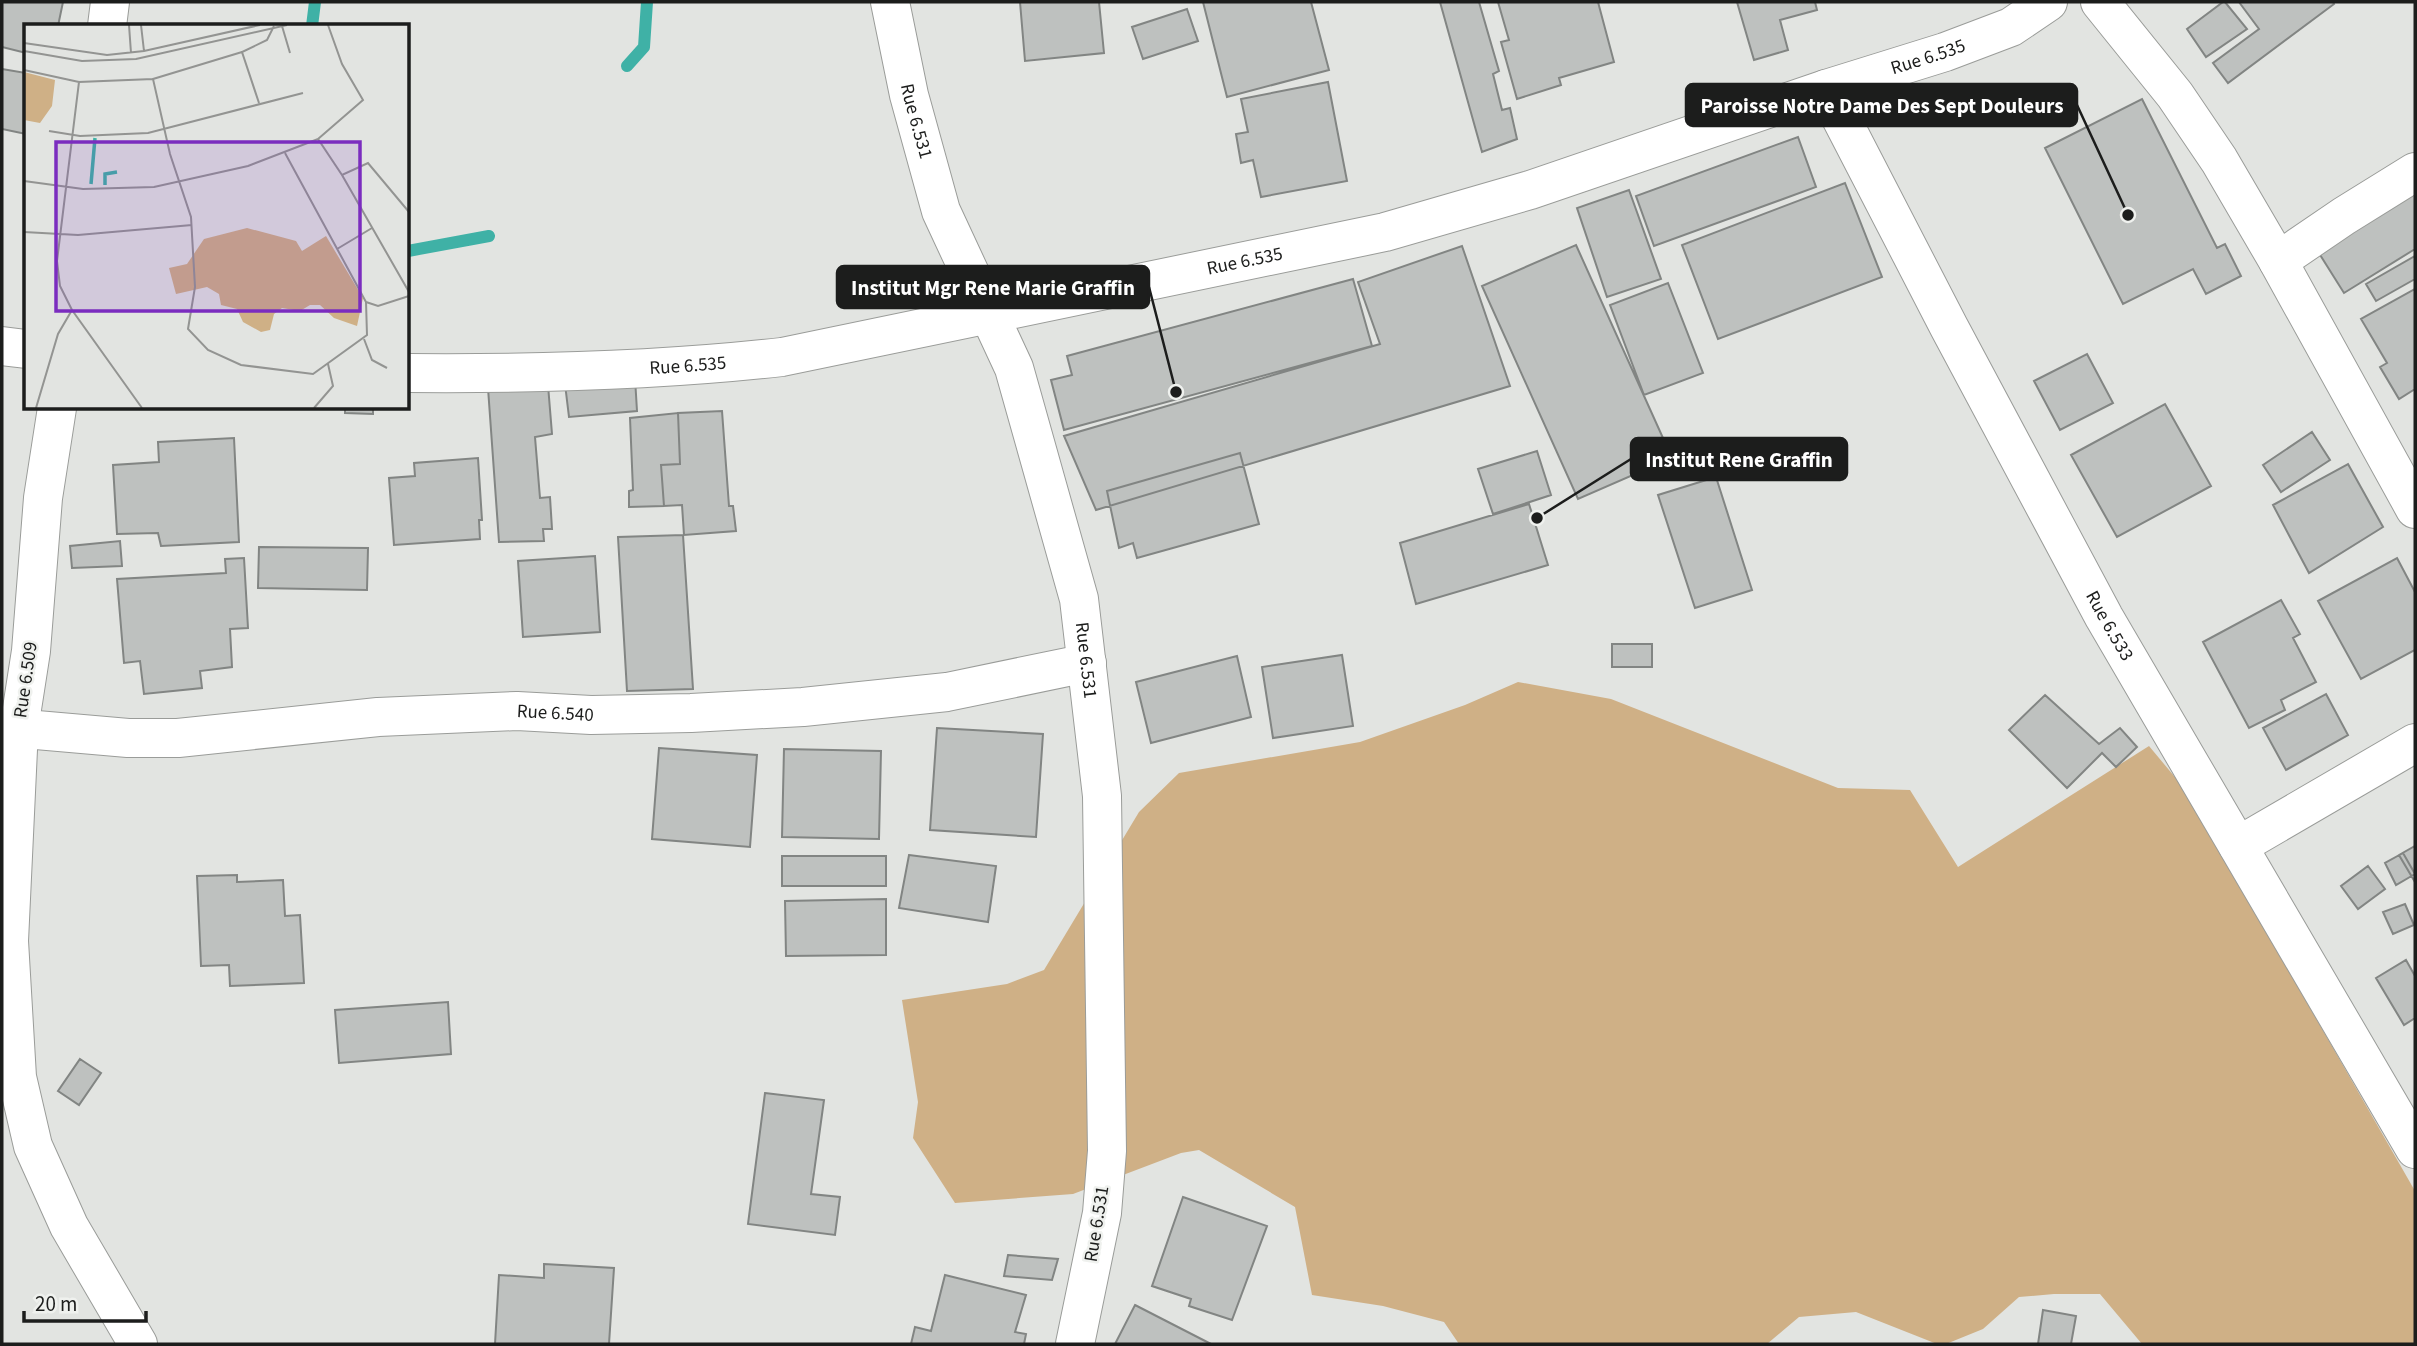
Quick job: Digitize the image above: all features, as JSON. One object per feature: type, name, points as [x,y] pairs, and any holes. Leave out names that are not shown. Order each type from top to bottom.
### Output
[{"type":"street","points":[[107,24],[110,2]]},
{"type":"street","name":"Rue 6.531","points":[[890,2],[909,95],[941,211],[1014,368],[1079,599],[1102,796],[1107,1151],[1102,1213],[1075,1344]]},
{"type":"street","name":"Rue 6.535","points":[[410,373],[504,374],[722,363],[782,357],[1385,232],[1530,190],[1826,89],[1945,52],[2011,27],[2049,2]]},
{"type":"street","points":[[2100,2],[2182,106],[2219,160],[2415,509]]},
{"type":"street","name":"Rue 6.533","points":[[1826,89],[2104,617],[2415,1149]]},
{"type":"street","points":[[2278,261],[2415,172]]},
{"type":"street","points":[[2,346],[24,349]]},
{"type":"street","name":"Rue 6.509","points":[[57,410],[43,498],[31,651],[11,727],[9,942],[17,1077],[33,1146],[69,1226],[130,1341]]},
{"type":"street","name":"Rue 6.540","points":[[11,727],[128,738],[178,738],[378,717],[517,711],[591,715],[679,714],[803,707],[947,692],[1087,663]]},
{"type":"street","points":[[2238,846],[2415,743]]},
{"type":"shaded area","points":[[1518,682],[1611,699],[1838,788],[1910,790],[1958,867],[2149,746],[2184,788],[2415,1191],[2415,1344],[2142,1344],[2100,1294],[2054,1294],[2019,1297],[1983,1329],[1946,1344],[1937,1344],[1856,1312],[1799,1317],[1767,1344],[1459,1344],[1444,1322],[1383,1306],[1312,1295],[1295,1207],[1199,1150],[1181,1153],[1073,1194],[955,1203],[913,1138],[918,1102],[902,1000],[1007,984],[1044,970],[1139,812],[1179,773],[1360,742],[1465,705]]},
{"type":"building","points":[[2,2],[63,2],[58,24],[24,24],[24,52],[2,47]]},
{"type":"building","points":[[1020,2],[1099,2],[1104,53],[1025,61]]},
{"type":"building","points":[[1203,2],[1311,2],[1329,70],[1227,97]]},
{"type":"building","points":[[1440,2],[1479,2],[1499,71],[1493,74],[1502,110],[1510,108],[1517,139],[1482,152]]},
{"type":"building","points":[[1498,2],[1598,2],[1614,62],[1559,78],[1561,85],[1517,99],[1501,42],[1509,40]]},
{"type":"building","points":[[1737,2],[1815,2],[1817,10],[1780,20],[1788,50],[1754,60]]},
{"type":"building","points":[[2223,2],[2247,29],[2206,57],[2187,29]]},
{"type":"building","points":[[2239,2],[2334,4],[2228,83],[2213,63],[2259,29]]},
{"type":"building","points":[[1187,9],[1198,41],[1143,59],[1132,27]]},
{"type":"building","points":[[2,69],[24,73],[24,134],[2,129]]},
{"type":"building","points":[[1328,82],[1347,181],[1261,197],[1253,160],[1241,163],[1236,134],[1248,132],[1241,99]]},
{"type":"building","points":[[2142,99],[2217,248],[2225,244],[2241,276],[2206,294],[2193,269],[2123,304],[2045,148]]},
{"type":"building","points":[[1798,137],[1816,187],[1654,246],[1636,196]]},
{"type":"building","points":[[1845,183],[1882,277],[1718,339],[1682,245]]},
{"type":"building","points":[[2415,189],[2415,249],[2344,293],[2317,250]]},
{"type":"building","points":[[1629,190],[1661,279],[1607,297],[1577,208]]},
{"type":"building","points":[[1576,245],[1672,458],[1578,499],[1482,286]]},
{"type":"building","points":[[1462,246],[1510,386],[1096,510],[1064,436],[1380,344],[1358,282]]},
{"type":"building","points":[[2415,256],[2415,279],[2376,301],[2366,284]]},
{"type":"building","points":[[1353,279],[1372,346],[1064,430],[1051,380],[1072,375],[1067,356]]},
{"type":"building","points":[[1668,283],[1703,373],[1644,395],[1610,305]]},
{"type":"building","points":[[2415,289],[2415,389],[2399,399],[2380,367],[2387,363],[2361,319]]},
{"type":"building","points":[[2087,354],[2113,403],[2060,430],[2034,381]]},
{"type":"building","points":[[635,378],[637,411],[569,417],[565,384]]},
{"type":"building","points":[[548,385],[552,434],[535,437],[540,498],[550,497],[552,529],[543,529],[544,541],[499,542],[488,388]]},
{"type":"building","points":[[2165,404],[2211,486],[2117,537],[2071,455]]},
{"type":"building","points":[[345,410],[373,410],[373,414],[345,413]]},
{"type":"building","points":[[722,411],[729,506],[733,506],[736,531],[684,535],[682,505],[664,506],[661,465],[680,464],[678,413]]},
{"type":"building","points":[[678,413],[680,464],[661,465],[664,506],[629,507],[629,491],[633,490],[630,418]]},
{"type":"building","points":[[2312,432],[2330,460],[2281,492],[2263,465]]},
{"type":"building","points":[[234,438],[239,542],[161,546],[158,533],[117,534],[113,465],[159,462],[158,442]]},
{"type":"building","points":[[1537,451],[1551,495],[1493,514],[1478,469]]},
{"type":"building","points":[[1240,453],[1259,524],[1137,558],[1133,543],[1119,548],[1107,491]]},
{"type":"building","points":[[478,458],[482,520],[479,520],[480,539],[394,545],[389,478],[415,476],[414,463]]},
{"type":"building","points":[[2348,464],[2383,527],[2309,573],[2273,505]]},
{"type":"building","points":[[1716,477],[1752,590],[1695,608],[1658,495]]},
{"type":"building","points":[[1529,504],[1548,565],[1416,604],[1400,543]]},
{"type":"building","points":[[683,535],[693,689],[627,691],[618,537]]},
{"type":"building","points":[[120,541],[122,566],[72,568],[70,546]]},
{"type":"building","points":[[259,547],[368,548],[367,590],[258,588]]},
{"type":"building","points":[[595,556],[600,632],[523,637],[518,561]]},
{"type":"building","points":[[244,558],[248,628],[230,629],[232,667],[200,671],[202,688],[144,694],[140,661],[124,663],[117,579],[226,573],[225,559]]},
{"type":"building","points":[[2397,558],[2415,592],[2415,650],[2361,679],[2318,601]]},
{"type":"building","points":[[2281,600],[2300,634],[2293,638],[2316,682],[2281,700],[2285,710],[2249,728],[2203,642]]},
{"type":"building","points":[[1612,644],[1652,644],[1652,667],[1612,667]]},
{"type":"building","points":[[1342,655],[1353,726],[1273,738],[1262,667]]},
{"type":"building","points":[[1237,656],[1251,717],[1151,743],[1136,682]]},
{"type":"building","points":[[2326,694],[2348,735],[2286,770],[2263,728]]},
{"type":"building","points":[[2045,695],[2099,744],[2120,728],[2137,747],[2116,767],[2102,753],[2067,788],[2009,730]]},
{"type":"building","points":[[937,728],[1043,734],[1036,837],[930,830]]},
{"type":"building","points":[[659,748],[757,755],[750,847],[652,839]]},
{"type":"building","points":[[784,749],[881,751],[879,839],[782,837]]},
{"type":"building","points":[[2415,846],[2415,882],[2399,855]]},
{"type":"building","points":[[2403,853],[2415,874],[2396,885],[2385,863]]},
{"type":"building","points":[[909,855],[996,866],[988,922],[899,908]]},
{"type":"building","points":[[782,856],[886,856],[886,886],[782,886]]},
{"type":"building","points":[[2368,866],[2385,889],[2358,909],[2341,886]]},
{"type":"building","points":[[237,875],[237,882],[283,880],[285,916],[300,915],[304,983],[230,986],[229,965],[201,966],[197,876]]},
{"type":"building","points":[[886,899],[886,955],[786,956],[785,901]]},
{"type":"building","points":[[2405,904],[2414,925],[2393,934],[2383,912]]},
{"type":"building","points":[[2406,960],[2415,976],[2415,1018],[2404,1025],[2376,978]]},
{"type":"building","points":[[448,1002],[451,1054],[339,1063],[335,1010]]},
{"type":"building","points":[[80,1059],[101,1073],[79,1105],[58,1091]]},
{"type":"building","points":[[765,1093],[824,1100],[811,1194],[840,1197],[835,1235],[748,1224]]},
{"type":"building","points":[[1183,1197],[1267,1226],[1232,1320],[1189,1306],[1191,1299],[1152,1286]]},
{"type":"building","points":[[1008,1255],[1058,1259],[1052,1280],[1004,1276]]},
{"type":"building","points":[[544,1264],[614,1268],[609,1344],[495,1344],[499,1275],[544,1278]]},
{"type":"building","points":[[945,1275],[1026,1295],[1015,1332],[1026,1334],[1024,1344],[911,1344],[915,1327],[931,1331]]},
{"type":"building","points":[[1135,1305],[1211,1344],[1115,1344]]},
{"type":"building","points":[[2043,1310],[2076,1316],[2071,1344],[2038,1344]]},
{"type":"waterway","points":[[312,24],[315,2]]},
{"type":"waterway","points":[[627,66],[644,47],[647,2]]},
{"type":"waterway","points":[[410,251],[489,236]]},
{"type":"place","name":"Paroisse Notre Dame Des Sept Douleurs","points":[[2128,215]]},
{"type":"place","name":"Institut Mgr Rene Marie Graffin","points":[[1176,392]]},
{"type":"place","name":"Institut Rene Graffin","points":[[1537,518]]}]
